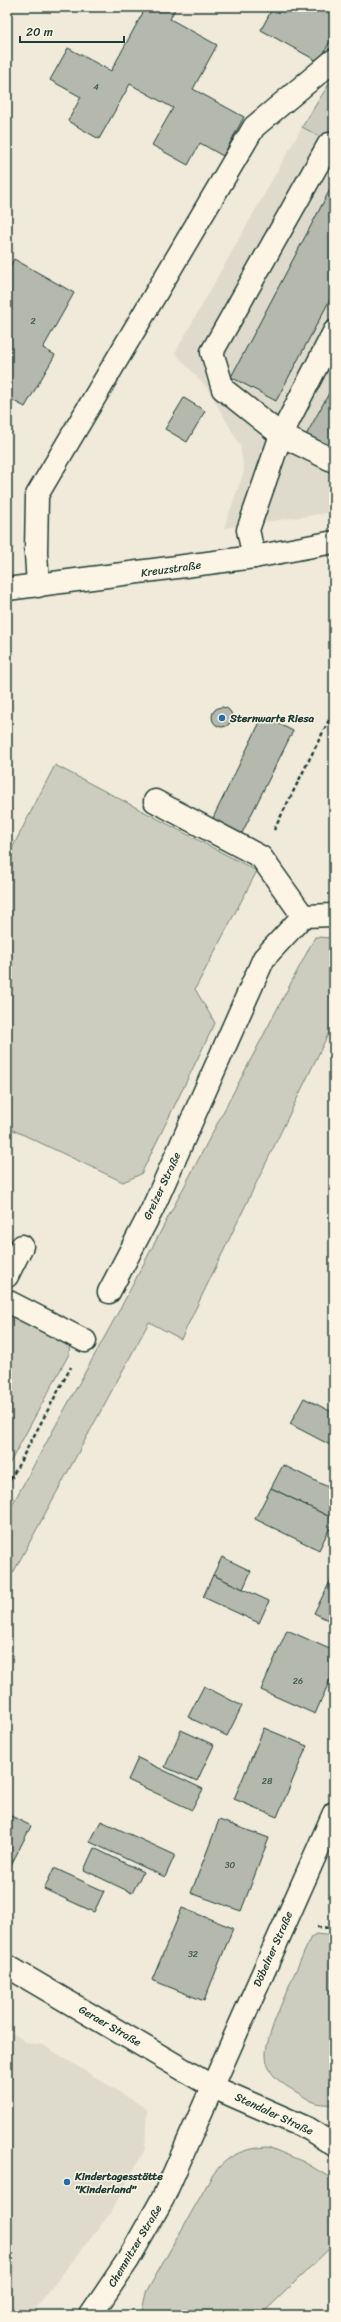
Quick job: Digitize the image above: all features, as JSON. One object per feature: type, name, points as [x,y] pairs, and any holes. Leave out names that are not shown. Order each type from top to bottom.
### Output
[{"type":"street","points":[[38,586],[36,553],[38,495],[254,127],[334,60]]},
{"type":"street","points":[[329,144],[212,352],[223,389],[281,435],[334,461]]},
{"type":"street","points":[[254,557],[248,530],[281,435],[334,332]]},
{"type":"street","name":"Kreuzstraße","points":[[7,589],[254,557],[334,542]]},
{"type":"street","points":[[155,801],[261,857],[303,916],[334,915]]},
{"type":"street","name":"Greizer Straße","points":[[110,1292],[152,1210],[264,958],[303,916]]},
{"type":"street","points":[[7,1276],[22,1246]]},
{"type":"street","points":[[7,1301],[85,1341]]},
{"type":"street","name":"Döbelner Straße","points":[[213,2087],[334,1813]]},
{"type":"street","name":"Geraer Straße","points":[[7,1966],[213,2087]]},
{"type":"street","name":"Stendaler Straße","points":[[213,2087],[309,2129],[334,2145]]},
{"type":"street","name":"Chemnitzer Straße","points":[[91,2315],[128,2260],[163,2198],[213,2087]]},
{"type":"path","points":[[261,857],[334,710]]},
{"type":"path","points":[[7,1486],[85,1341]]},
{"type":"shaded area","points":[[334,76],[334,144],[302,127]]},
{"type":"shaded area","points":[[302,127],[334,144],[334,512],[224,528],[244,471],[240,445],[208,389],[175,353]]},
{"type":"shaded area","points":[[55,765],[257,871],[195,989],[215,1023],[141,1174],[123,1182],[7,1127],[7,858]]},
{"type":"shaded area","points":[[315,937],[334,938],[334,1022],[181,1339],[149,1322],[7,1584],[7,1514],[120,1309]]},
{"type":"shaded area","points":[[7,1308],[70,1340],[69,1354],[7,1468]]},
{"type":"shaded area","points":[[316,1934],[334,1936],[334,2104],[316,2103],[283,2084],[271,2072],[266,2056],[271,2032],[284,1998],[311,1937]]},
{"type":"shaded area","name":"Kindertagesstätte \"Kinderland\"","points":[[7,2029],[27,2043],[43,2045],[147,2109],[145,2149],[109,2215],[30,2315],[7,2315]]},
{"type":"shaded area","points":[[268,2147],[304,2162],[334,2180],[334,2244],[261,2315],[141,2315],[146,2293],[217,2169],[236,2154],[251,2149]]},
{"type":"building","points":[[146,7],[176,7],[170,19],[217,45],[193,89],[244,117],[223,156],[200,143],[188,165],[152,145],[173,108],[130,84],[99,139],[68,121],[81,97],[50,80],[68,48],[111,71]]},
{"type":"building","points":[[273,7],[334,7],[334,34],[319,62],[261,30]]},
{"type":"building","points":[[334,182],[334,292],[276,401],[231,377]]},
{"type":"building","points":[[14,259],[74,293],[43,348],[55,355],[25,407],[10,399],[7,404],[7,272]]},
{"type":"building","points":[[334,384],[334,456],[304,439]]},
{"type":"building","points":[[184,398],[205,411],[187,442],[165,429]]},
{"type":"building","name":"Sternwarte Riesa","points":[[218,707],[226,707],[232,713],[232,721],[226,727],[218,727],[212,721],[212,713]]},
{"type":"building","points":[[263,716],[293,731],[241,835],[212,820]]},
{"type":"building","points":[[304,1398],[334,1413],[334,1447],[290,1424]]},
{"type":"building","points":[[283,1465],[334,1490],[334,1519],[271,1488]]},
{"type":"building","points":[[271,1488],[334,1519],[319,1550],[255,1519]]},
{"type":"building","points":[[222,1557],[251,1571],[243,1589],[213,1575]]},
{"type":"building","points":[[334,1574],[334,1623],[314,1613]]},
{"type":"building","points":[[213,1575],[269,1601],[259,1623],[203,1597]]},
{"type":"building","points":[[287,1630],[334,1651],[334,1671],[315,1714],[261,1690]]},
{"type":"building","points":[[204,1686],[242,1706],[227,1736],[188,1717]]},
{"type":"building","points":[[264,1728],[307,1746],[277,1817],[234,1799]]},
{"type":"building","points":[[181,1730],[214,1745],[197,1781],[165,1767]]},
{"type":"building","points":[[138,1758],[203,1789],[192,1810],[128,1780]]},
{"type":"building","points":[[7,1814],[31,1826],[7,1873]]},
{"type":"building","points":[[219,1820],[269,1838],[241,1911],[191,1893]]},
{"type":"building","points":[[101,1821],[175,1855],[165,1877],[90,1842]]},
{"type":"building","points":[[94,1848],[143,1872],[132,1893],[84,1870]]},
{"type":"building","points":[[54,1868],[104,1891],[94,1912],[44,1889]]},
{"type":"building","points":[[182,1908],[233,1928],[204,2001],[152,1980]]},
{"type":"place","name":"Sternwarte Riesa","points":[[222,718]]},
{"type":"place","name":"Kindertagesstätte \"Kinderland\"","points":[[67,2182]]}]
